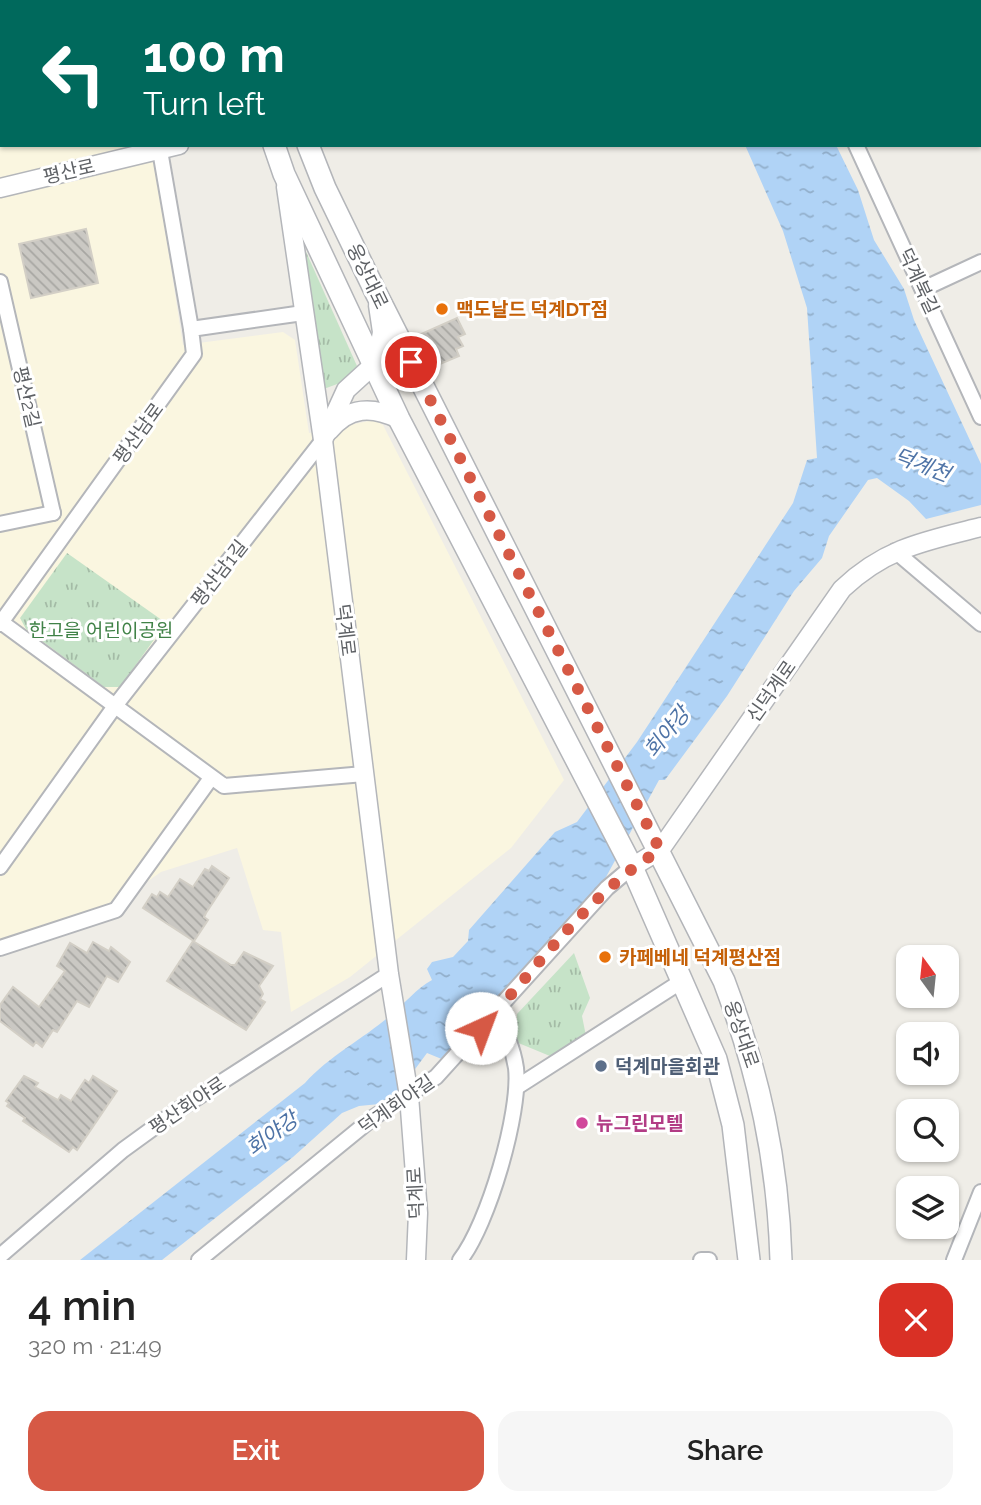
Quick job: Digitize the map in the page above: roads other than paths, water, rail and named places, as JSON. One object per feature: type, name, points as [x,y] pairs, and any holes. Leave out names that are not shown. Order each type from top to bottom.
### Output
[{"type":"main road","points":[[275,147],[284,174],[372,365],[628,861],[716,1059],[733,1125],[749,1260]]},
{"type":"main road","name":"웅상대로","points":[[309,147],[325,188],[376,293],[724,981],[759,1084],[778,1197],[781,1260]]},
{"type":"street","name":"평산로","points":[[0,188],[159,147]]},
{"type":"street","name":"평산남로","points":[[1,623],[194,354],[159,147]]},
{"type":"street","name":"덕계북길","points":[[857,147],[981,416]]},
{"type":"street","name":"덕계로","points":[[284,174],[323,440],[390,980],[408,1090],[418,1213],[416,1260]]},
{"type":"street","points":[[923,289],[981,262]]},
{"type":"street","name":"평산2길","points":[[0,282],[53,513]]},
{"type":"street","points":[[323,440],[346,390],[372,365],[382,342],[376,293]]},
{"type":"street","points":[[191,329],[303,313]]},
{"type":"street","points":[[323,440],[335,423],[349,413],[363,409],[375,409],[399,419]]},
{"type":"street","name":"평산남1길","points":[[0,867],[115,706],[323,440]]},
{"type":"street","points":[[0,524],[53,513],[71,526]]},
{"type":"street","name":"신덕계로","points":[[628,861],[660,850],[842,589],[865,567],[895,551],[981,527]]},
{"type":"street","points":[[895,551],[981,624]]},
{"type":"street","points":[[1,623],[224,786],[365,774]]},
{"type":"street","points":[[0,948],[116,910],[211,778]]},
{"type":"street","name":"덕계회야길","points":[[199,1260],[408,1090],[436,1077],[607,888],[628,861]]},
{"type":"street","name":"평산회야로","points":[[0,1256],[123,1150],[178,1110],[390,980]]},
{"type":"street","points":[[516,1087],[682,981]]},
{"type":"street","points":[[460,1260],[483,1217],[504,1152],[516,1087],[512,1045],[495,1013]]},
{"type":"street","points":[[954,1260],[981,1192]]},
{"type":"street","points":[[701,1260],[709,1260]]},
{"type":"water","points":[[746,147],[837,147],[858,190],[874,240],[904,289],[914,320],[981,464],[981,505],[926,519],[909,501],[877,478],[868,480],[829,536],[822,558],[794,591],[727,696],[665,780],[659,780],[606,877],[444,1060],[427,1053],[390,1103],[359,1106],[342,1113],[293,1157],[162,1260],[80,1260],[432,980],[427,969],[432,962],[453,957],[468,941],[469,930],[555,832],[577,822],[637,742],[793,503],[807,460],[817,458],[807,308],[783,231]]},
{"type":"place","name":"맥도날드 덕계DT점","points":[[442,309]]},
{"type":"place","name":"카페베네 덕계평산점","points":[[605,957]]},
{"type":"place","name":"덕계마을회관","points":[[601,1066]]},
{"type":"place","name":"뉴그린모텔","points":[[582,1123]]},
{"type":"water label","name":"덕계천","points":[[922,465]]},
{"type":"water label","name":"회야강","points":[[667,732]]},
{"type":"water label","name":"회야강","points":[[272,1134]]},
{"type":"park label","name":"한고을 어린이공원","points":[[101,630]]}]
